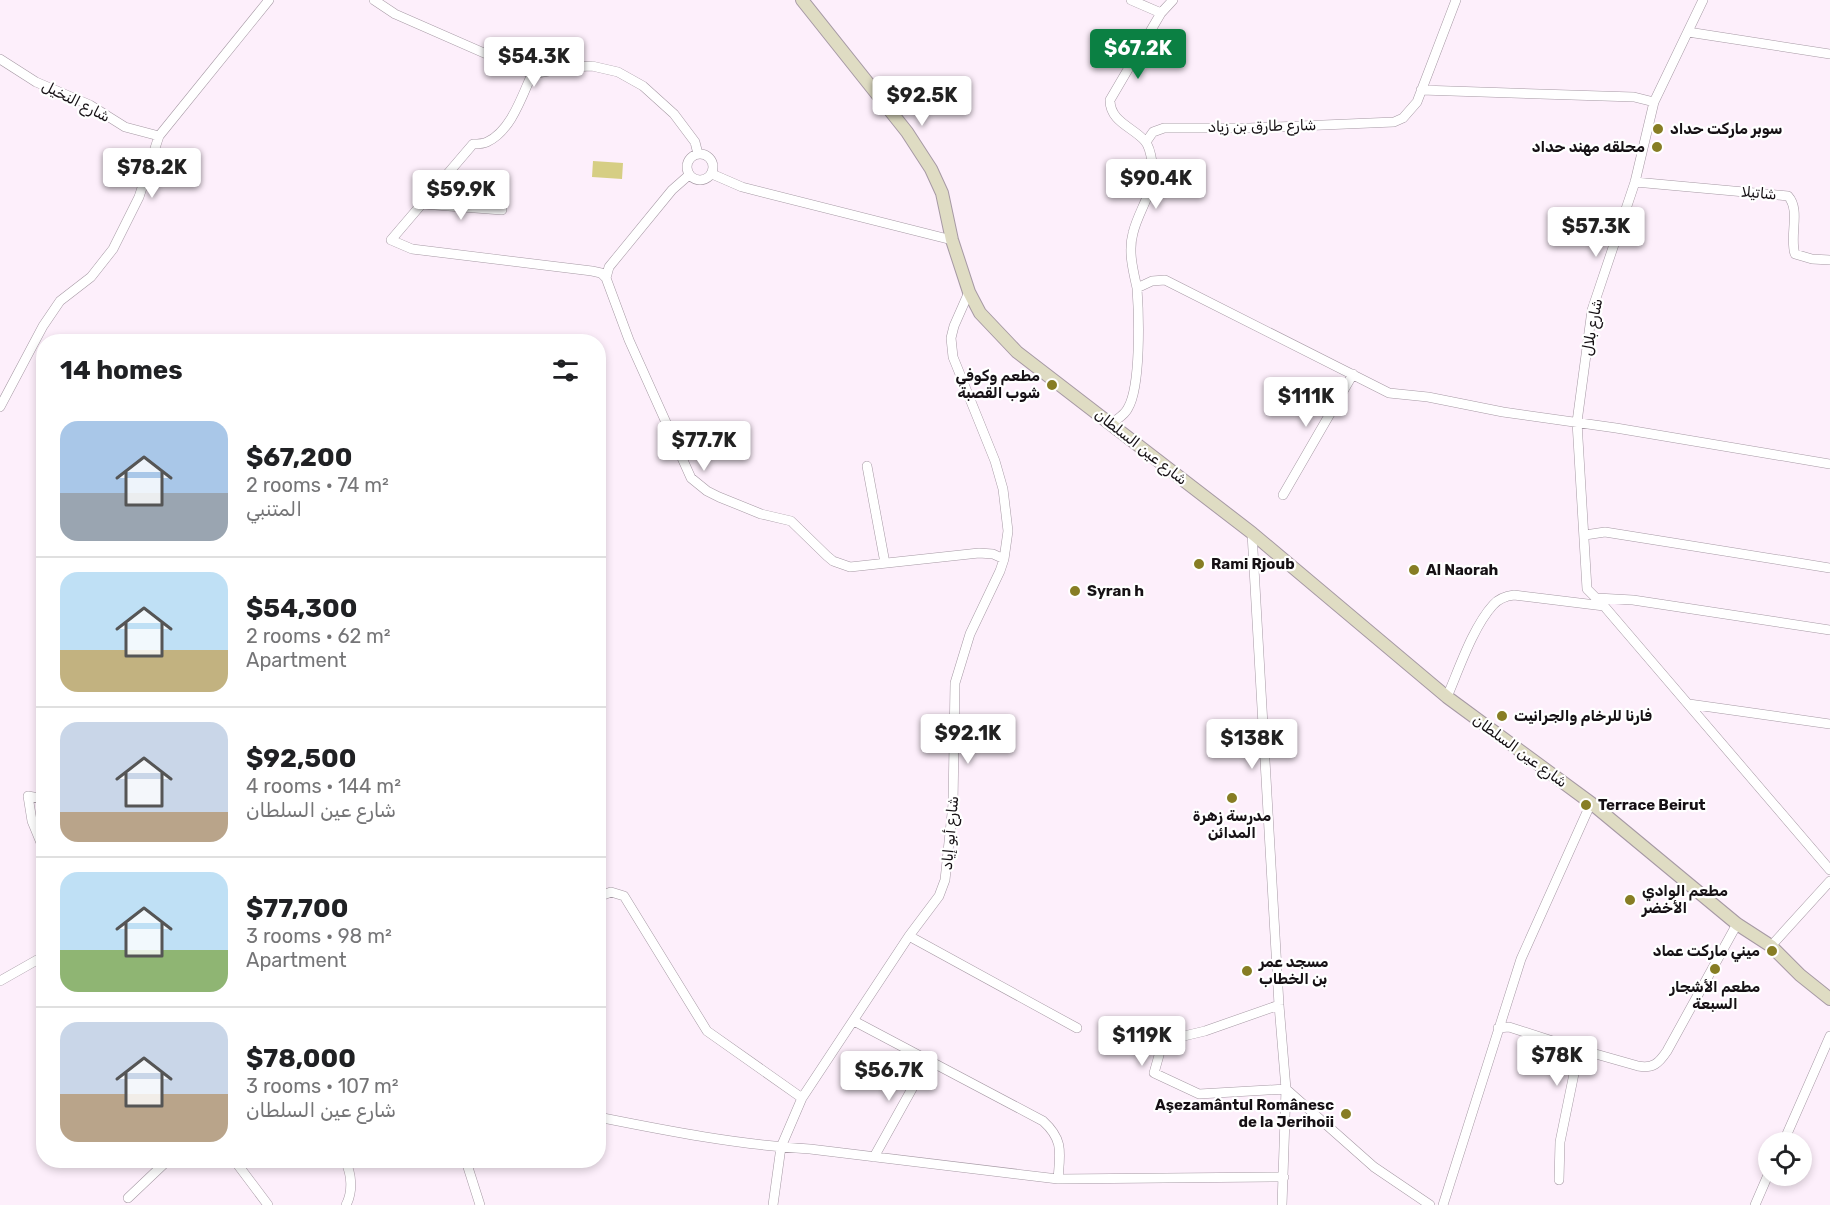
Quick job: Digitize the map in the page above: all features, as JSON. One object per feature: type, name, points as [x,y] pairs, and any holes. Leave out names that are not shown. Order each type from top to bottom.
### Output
[{"type":"main road","name":"شارع عين السلطان","points":[[802,0],[907,132],[931,169],[942,192],[952,240],[969,292],[980,313],[1017,352],[1252,533],[1447,697],[1591,803],[1737,924],[1771,946],[1800,975],[1830,999]]},
{"type":"street","points":[[39,334],[60,301],[91,277],[113,249],[139,198],[159,136],[269,0]]},
{"type":"street","points":[[374,0],[395,14],[532,74],[582,66],[605,67],[618,72],[643,86],[674,114],[695,142],[698,154]]},
{"type":"street","points":[[1131,0],[1161,13]]},
{"type":"street","points":[[1111,424],[1129,406],[1134,390],[1138,329],[1132,240],[1154,176],[1146,142],[1119,120],[1111,110],[1110,100],[1161,13],[1173,0]]},
{"type":"street","name":"شارع طارق بن زياد","points":[[1146,142],[1154,132],[1164,128],[1249,128],[1394,122],[1403,118],[1412,110],[1421,90],[1456,0]]},
{"type":"street","name":"شارع بلال","points":[[1587,589],[1577,422],[1593,310],[1635,182],[1654,102],[1703,0]]},
{"type":"street","points":[[1688,32],[1830,54]]},
{"type":"street","name":"شارع النخيل","points":[[0,59],[36,82],[90,105],[124,127],[159,136]]},
{"type":"street","points":[[532,74],[506,125],[487,142],[473,144],[391,240],[412,249],[592,270],[606,278]]},
{"type":"street","points":[[1421,90],[1624,97],[1654,102]]},
{"type":"street","points":[[698,154],[707,155],[713,162],[712,174],[700,181],[696,180],[689,175],[688,162],[698,154]]},
{"type":"street","points":[[712,174],[742,187],[952,240]]},
{"type":"street","points":[[689,175],[672,190],[609,267],[606,278],[629,340],[691,478],[718,497],[761,514],[791,521],[818,549],[841,565],[850,567],[979,553],[993,554],[1004,559]]},
{"type":"street","name":"شاتيلا","points":[[1635,182],[1788,196],[1793,206],[1792,240],[1795,254],[1812,259],[1830,260]]},
{"type":"street","points":[[422,204],[502,210]]},
{"type":"street","points":[[1137,288],[1159,280],[1172,282],[1389,393],[1428,397],[1521,415],[1577,422],[1830,464]]},
{"type":"street","name":"شارع أبو إياد","points":[[773,1205],[781,1147],[802,1098],[909,936],[939,896],[945,880],[953,804],[955,684],[970,634],[1004,559],[1008,531],[1002,482],[996,461],[953,357],[951,338],[969,292]]},
{"type":"street","points":[[0,406],[36,339]]},
{"type":"street","points":[[1283,495],[1353,374]]},
{"type":"street","points":[[867,466],[885,563]]},
{"type":"street","points":[[1585,534],[1605,532],[1830,568]]},
{"type":"street","points":[[1252,533],[1279,1005],[1286,1089],[1282,1205]]},
{"type":"street","points":[[1577,603],[1587,595],[1587,589]]},
{"type":"street","points":[[1587,589],[1689,704],[1830,870]]},
{"type":"street","points":[[1447,697],[1472,639],[1498,600],[1514,595],[1604,606]]},
{"type":"street","points":[[1597,598],[1634,600],[1830,630]]},
{"type":"street","points":[[1689,704],[1830,724]]},
{"type":"street","points":[[36,798],[28,796],[36,831]]},
{"type":"street","points":[[1443,1205],[1521,959],[1591,803]]},
{"type":"street","points":[[1771,946],[1830,881]]},
{"type":"street","points":[[606,894],[611,892],[624,896],[707,1030],[802,1098]]},
{"type":"street","points":[[1498,1028],[1509,1027],[1590,1053],[1645,1067],[1656,1065],[1667,1051],[1737,924]]},
{"type":"street","points":[[909,936],[1077,1028]]},
{"type":"street","points":[[0,981],[36,961]]},
{"type":"street","points":[[1279,1005],[1205,1031],[1163,1041],[1154,1073],[1198,1094],[1286,1089],[1374,1167],[1430,1205]]},
{"type":"street","points":[[854,1020],[1043,1121],[1054,1130],[1059,1145],[1058,1179]]},
{"type":"street","points":[[1788,1132],[1830,1036]]},
{"type":"street","points":[[1559,1180],[1560,1142],[1577,1059],[1571,1047]]},
{"type":"street","points":[[1577,1059],[1583,1054],[1590,1053]]},
{"type":"street","points":[[874,1157],[928,1060]]},
{"type":"street","points":[[606,1119],[661,1130],[781,1147],[1058,1179],[1284,1177]]},
{"type":"street","points":[[128,1198],[160,1168]]},
{"type":"street","points":[[240,1168],[268,1205]]},
{"type":"street","points":[[346,1205],[350,1191],[349,1168]]},
{"type":"street","points":[[468,1168],[480,1205]]},
{"type":"street","points":[[1755,1205],[1763,1186]]},
{"type":"shaded area","points":[[593,161],[623,163],[622,179],[592,177]]},
{"type":"place","name":"سوبر ماركت حداد","points":[[1658,129]]},
{"type":"place","name":"محلقه مهند حداد","points":[[1657,147]]},
{"type":"place","name":"مطعم وكوفي شوب القصبة","points":[[1052,385]]},
{"type":"place","name":"Rami Rjoub","points":[[1199,564]]},
{"type":"place","name":"Al Naorah","points":[[1414,570]]},
{"type":"place","name":"Syran h","points":[[1075,591]]},
{"type":"place","name":"فارنا للرخام والجرانيت","points":[[1502,716]]},
{"type":"place","name":"مدرسة زهرة المدائن","points":[[1232,798]]},
{"type":"place","name":"Terrace Beirut","points":[[1586,805]]},
{"type":"place","name":"مطعم الوادي الأخضر","points":[[1630,900]]},
{"type":"place","name":"ميني ماركت عماد","points":[[1772,951]]},
{"type":"place","name":"مطعم الأشجار السبعة","points":[[1715,969]]},
{"type":"place","name":"مسجد عمر بن الخطاب","points":[[1247,971]]},
{"type":"place","name":"Aşezamântul Românesc de la Jerihoii","points":[[1346,1114]]}]
